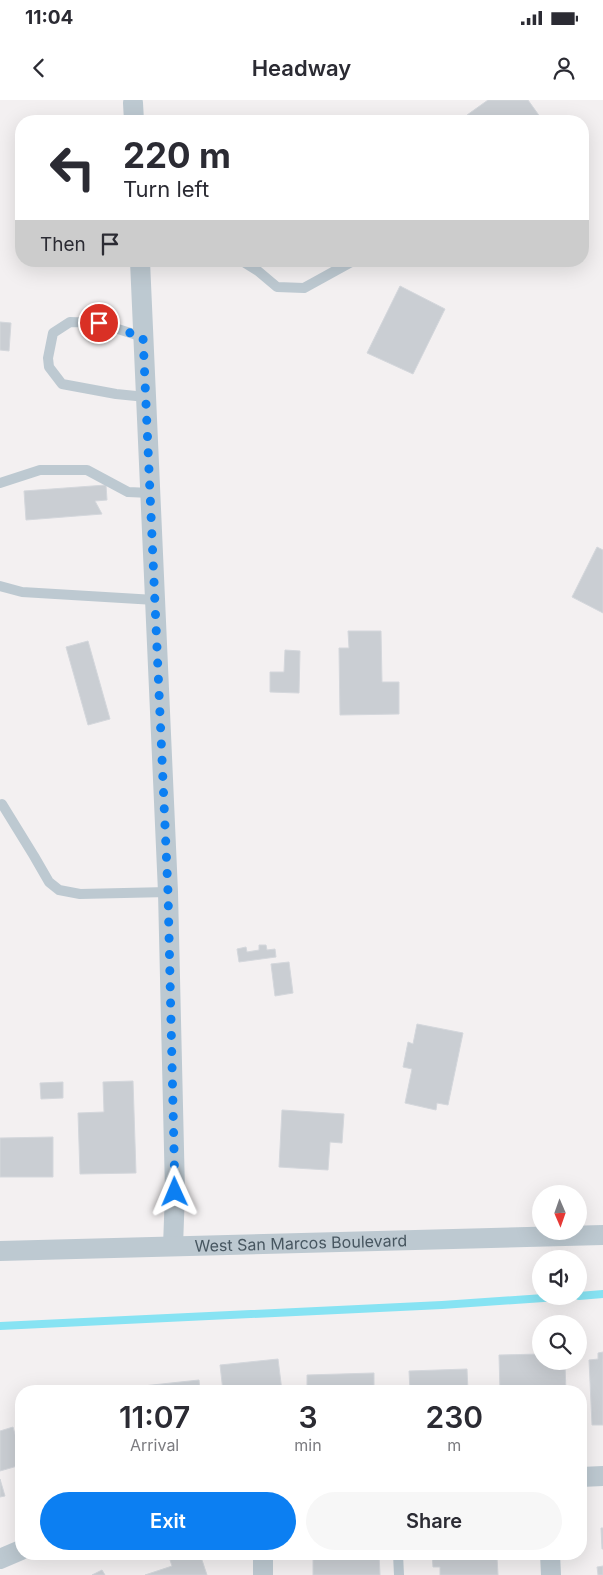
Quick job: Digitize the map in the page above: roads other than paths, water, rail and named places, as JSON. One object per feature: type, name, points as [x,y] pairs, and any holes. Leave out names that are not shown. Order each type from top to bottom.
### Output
[{"type":"street","points":[[140,267],[168,892],[175,1192],[173,1246]]},
{"type":"street","name":"West San Marcos Boulevard","points":[[0,1251],[603,1235]]},
{"type":"street","points":[[587,1477],[603,1476]]},
{"type":"street","points":[[0,1559],[15,1553]]},
{"type":"street","points":[[263,1560],[263,1575]]},
{"type":"street","points":[[550,1560],[551,1575]]},
{"type":"lane","points":[[252,267],[277,287],[304,288],[341,267]]},
{"type":"lane","points":[[143,337],[99,323],[70,322],[53,333],[48,358],[49,367],[62,384],[116,394],[146,397]]},
{"type":"lane","points":[[0,483],[40,470],[87,470],[128,492],[150,493]]},
{"type":"lane","points":[[0,586],[22,592],[155,600]]},
{"type":"lane","points":[[2,804],[48,882],[58,890],[80,894],[168,892]]},
{"type":"lane","points":[[398,1560],[399,1575]]},
{"type":"waterway","points":[[587,1295],[603,1294]]},
{"type":"waterway","points":[[0,1326],[442,1305],[532,1299]]}]
